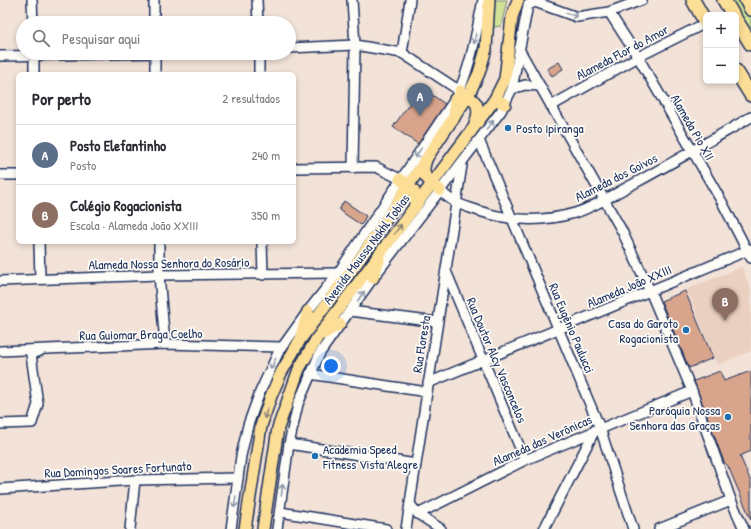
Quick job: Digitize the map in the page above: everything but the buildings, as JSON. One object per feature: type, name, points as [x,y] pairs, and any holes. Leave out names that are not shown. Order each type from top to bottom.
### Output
[{"type":"highway","points":[[693,0],[703,18]]},
{"type":"highway","points":[[724,0],[731,12]]},
{"type":"highway","points":[[746,0],[751,9]]},
{"type":"highway","points":[[739,25],[751,44]]},
{"type":"highway","points":[[739,76],[751,95]]},
{"type":"main road","name":"Avenida Moussa Nakhl Tobias","points":[[245,527],[264,419],[281,373],[300,340],[359,260],[389,214],[404,182],[428,156],[453,120],[461,95],[478,73],[486,49],[489,0]]},
{"type":"main road","name":"Avenida Moussa Nakhl Tobias","points":[[264,529],[278,428],[298,369],[317,338],[415,207],[436,187],[461,158],[474,128],[500,102],[505,78],[512,17],[518,0]]},
{"type":"main road","points":[[461,95],[478,106],[479,115],[474,128]]},
{"type":"main road","points":[[428,156],[423,169],[426,177],[436,187]]},
{"type":"main road","points":[[404,182],[414,191],[415,207]]},
{"type":"main road","points":[[374,221],[389,214]]},
{"type":"main road","points":[[374,278],[382,251]]},
{"type":"main road","points":[[300,340],[308,311]]},
{"type":"main road","points":[[317,338],[340,324]]},
{"type":"main road","points":[[250,499],[259,506],[268,504]]},
{"type":"main road","points":[[245,527],[250,521],[257,521],[264,529]]},
{"type":"street","points":[[32,0],[33,16]]},
{"type":"street","points":[[154,0],[154,16]]},
{"type":"street","points":[[257,0],[258,16]]},
{"type":"street","points":[[352,0],[354,45],[353,168]]},
{"type":"street","points":[[402,53],[410,0]]},
{"type":"street","points":[[231,529],[238,478],[248,425],[260,392],[282,347],[404,182],[461,95],[483,0]]},
{"type":"street","points":[[512,89],[528,5],[535,2],[578,17],[608,12],[642,0]]},
{"type":"street","name":"Alameda Pio XII","points":[[608,12],[638,57],[750,252]]},
{"type":"street","name":"Alameda Flor do Amor","points":[[552,106],[638,57],[703,24]]},
{"type":"street","points":[[511,34],[622,231],[650,291],[692,391],[731,500],[744,529]]},
{"type":"street","points":[[296,48],[354,45],[402,53],[461,95]]},
{"type":"street","points":[[0,56],[16,55]]},
{"type":"street","points":[[34,60],[34,72]]},
{"type":"street","points":[[155,60],[156,72]]},
{"type":"street","points":[[259,60],[259,72]]},
{"type":"street","points":[[461,158],[479,140],[500,102],[512,89],[525,85],[540,86]]},
{"type":"street","name":"Alameda dos Goivos","points":[[436,187],[455,204],[497,217],[524,220],[551,218],[575,213],[604,200],[692,152],[751,117]]},
{"type":"street","name":"Rua Eugênio Paulucci","points":[[479,140],[559,329],[633,529]]},
{"type":"street","name":"Rua Floresta","points":[[406,529],[461,158]]},
{"type":"street","points":[[296,168],[376,167],[404,182]]},
{"type":"street","points":[[0,176],[16,175]]},
{"type":"street","points":[[277,529],[289,444],[298,404],[310,374],[320,353],[374,278],[436,187]]},
{"type":"street","points":[[38,244],[40,279]]},
{"type":"street","points":[[159,244],[159,275],[165,344]]},
{"type":"street","points":[[262,244],[263,275]]},
{"type":"street","name":"Alameda João XXIII","points":[[428,388],[483,360],[650,291],[750,252]]},
{"type":"street","name":"Rua Doutor Alcy Vasconcelos","points":[[445,270],[525,460]]},
{"type":"street","name":"Alameda Nossa Senhora do Rosário","points":[[0,281],[159,275],[338,273]]},
{"type":"street","points":[[350,311],[437,322]]},
{"type":"street","name":"Rua Guiomar Braga Coelho","points":[[0,351],[165,344],[282,347]]},
{"type":"street","points":[[0,424],[32,423],[38,404],[31,355],[42,349]]},
{"type":"street","points":[[310,374],[428,388]]},
{"type":"street","name":"Alameda das Verônicas","points":[[418,514],[525,460],[692,391]]},
{"type":"street","points":[[544,529],[597,429]]},
{"type":"street","points":[[289,444],[416,464]]},
{"type":"street","name":"Rua Domingos Soares Fortunato","points":[[0,489],[135,480],[238,478]]},
{"type":"street","points":[[130,529],[135,480]]},
{"type":"street","points":[[659,529],[731,500]]},
{"type":"street","points":[[410,504],[418,514],[441,529]]},
{"type":"street","points":[[280,512],[386,529]]},
{"type":"shaded area","points":[[742,267],[751,290],[751,351],[717,365],[687,289]]},
{"type":"green space","points":[[493,0],[507,0],[501,26],[493,27]]},
{"type":"green space","points":[[729,0],[740,0],[751,17],[751,35],[739,16],[739,12],[737,12]]},
{"type":"place","name":"Posto Elefantinho","points":[[420,116]]},
{"type":"place","name":"Posto Ipiranga","points":[[508,128]]},
{"type":"place","name":"Colégio Rogacionista","points":[[725,321]]},
{"type":"place","name":"Casa do Garoto Rogacionista","points":[[686,330]]},
{"type":"place","name":"Paróquia Nossa Senhora das Graças","points":[[728,417]]},
{"type":"place","name":"Academia Speed Fitness Vista Alegre","points":[[315,456]]}]
